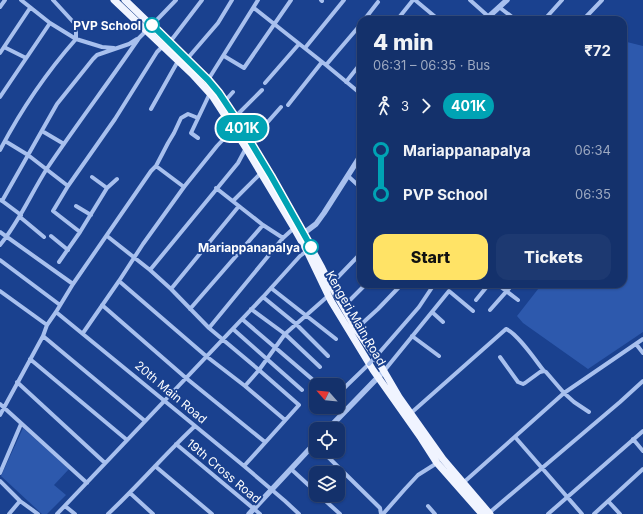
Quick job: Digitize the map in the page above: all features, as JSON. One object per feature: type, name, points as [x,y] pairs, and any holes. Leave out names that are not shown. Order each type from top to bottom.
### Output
[{"type":"main road","name":"Kengeri Main Road","points":[[114,0],[146,31],[187,59],[208,80],[225,101],[235,117],[261,172],[294,228],[302,236]]},
{"type":"main road","name":"Kengeri Main Road","points":[[125,0],[152,25],[178,61],[210,93],[234,128],[271,176],[309,249],[356,330],[375,356],[399,396],[443,459],[487,514]]},
{"type":"main road","name":"Kengeri Main Road","points":[[309,249],[328,296],[378,376],[437,463],[487,514]]},
{"type":"street","points":[[0,7],[5,0]]},
{"type":"street","points":[[21,0],[50,23],[76,39],[102,47],[116,49]]},
{"type":"street","points":[[0,150],[17,118],[43,79],[76,39],[76,25],[53,0]]},
{"type":"street","points":[[152,25],[176,0]]},
{"type":"street","points":[[80,232],[53,211],[157,52],[173,38],[202,0]]},
{"type":"street","points":[[187,59],[218,23],[232,0]]},
{"type":"street","points":[[208,80],[258,0]]},
{"type":"street","points":[[224,56],[244,68],[291,0]]},
{"type":"street","points":[[305,48],[344,0]]},
{"type":"street","points":[[400,16],[414,0],[434,16]]},
{"type":"street","points":[[470,0],[485,16]]},
{"type":"street","points":[[489,16],[507,0]]},
{"type":"street","points":[[548,16],[562,0]]},
{"type":"street","points":[[587,16],[602,0]]},
{"type":"street","points":[[367,16],[378,2]]},
{"type":"street","points":[[499,7],[511,16]]},
{"type":"street","points":[[0,53],[30,8]]},
{"type":"street","points":[[254,8],[357,91]]},
{"type":"street","points":[[0,97],[50,23]]},
{"type":"street","points":[[326,65],[357,29]]},
{"type":"street","points":[[0,245],[7,237],[47,169],[64,144],[118,70],[139,38],[146,31]]},
{"type":"street","points":[[44,237],[1,200],[57,104],[93,59],[97,56],[129,44],[139,38]]},
{"type":"street","points":[[266,83],[299,44]]},
{"type":"street","points":[[4,47],[26,58]]},
{"type":"street","points":[[151,109],[178,61]]},
{"type":"street","points":[[288,105],[322,62]]},
{"type":"street","points":[[346,82],[357,68]]},
{"type":"street","points":[[235,117],[262,90]]},
{"type":"street","points":[[225,101],[233,92]]},
{"type":"street","points":[[198,138],[191,133],[210,93]]},
{"type":"street","points":[[150,270],[238,163],[248,145],[281,107]]},
{"type":"street","points":[[0,415],[43,336],[47,325],[73,284],[148,175],[156,166],[181,118],[188,114],[198,118]]},
{"type":"street","points":[[83,333],[134,257],[184,187],[234,128]]},
{"type":"street","points":[[42,131],[64,144]]},
{"type":"street","points":[[5,141],[28,155],[68,186]]},
{"type":"street","points":[[302,236],[316,224],[357,162]]},
{"type":"street","points":[[156,166],[184,187]]},
{"type":"street","points":[[233,202],[261,172]]},
{"type":"street","points":[[348,176],[357,184]]},
{"type":"street","points":[[92,177],[108,188]]},
{"type":"street","points":[[59,262],[108,188],[117,179]]},
{"type":"street","points":[[216,188],[263,225],[283,238]]},
{"type":"street","points":[[76,206],[91,215]]},
{"type":"street","points":[[171,289],[239,206]]},
{"type":"street","points":[[190,309],[263,225]]},
{"type":"street","points":[[209,328],[283,238],[294,228]]},
{"type":"street","points":[[0,232],[73,284]]},
{"type":"street","points":[[51,236],[68,250]]},
{"type":"street","points":[[107,236],[150,270],[209,328],[299,405],[244,466]]},
{"type":"street","points":[[57,514],[300,256],[309,249]]},
{"type":"street","points":[[329,282],[338,277],[357,257]]},
{"type":"street","points":[[0,260],[60,305]]},
{"type":"street","points":[[119,281],[206,356],[245,386],[285,420]]},
{"type":"street","points":[[271,288],[336,339]]},
{"type":"street","points":[[343,306],[362,288]]},
{"type":"street","points":[[356,330],[398,288]]},
{"type":"street","points":[[345,387],[370,364],[419,307],[432,288]]},
{"type":"street","points":[[476,300],[486,288]]},
{"type":"street","points":[[503,288],[518,300]]},
{"type":"street","points":[[490,310],[510,288]]},
{"type":"street","points":[[0,291],[47,325]]},
{"type":"street","points":[[335,422],[384,371],[449,291],[473,311]]},
{"type":"street","points":[[245,386],[259,370],[285,334],[328,296]]},
{"type":"street","points":[[263,297],[296,324],[328,356]]},
{"type":"street","points":[[102,305],[186,378],[265,442]]},
{"type":"street","points":[[251,309],[285,334],[320,367]]},
{"type":"street","name":"20th Main Road","points":[[56,312],[165,400],[299,514]]},
{"type":"street","points":[[432,312],[443,322]]},
{"type":"street","points":[[242,319],[311,378]]},
{"type":"street","points":[[232,329],[302,390]]},
{"type":"street","points":[[411,413],[506,329],[522,343],[564,393],[589,412]]},
{"type":"street","points":[[43,336],[145,421]]},
{"type":"street","points":[[412,336],[439,356]]},
{"type":"street","points":[[463,483],[564,393],[643,339]]},
{"type":"street","points":[[636,344],[643,353]]},
{"type":"street","points":[[500,357],[518,382],[521,383],[525,383],[540,372],[544,371]]},
{"type":"street","points":[[30,359],[127,440]]},
{"type":"street","points":[[487,514],[643,381]]},
{"type":"street","points":[[17,382],[105,463]]},
{"type":"street","points":[[0,404],[87,482]]},
{"type":"street","points":[[0,473],[21,424]]},
{"type":"street","points":[[111,513],[195,426]]},
{"type":"street","points":[[548,514],[643,431]]},
{"type":"street","points":[[515,437],[582,514]]},
{"type":"street","points":[[633,439],[643,451]]},
{"type":"street","name":"19th Cross Road","points":[[176,444],[260,514]]},
{"type":"street","points":[[249,514],[309,451]]},
{"type":"street","points":[[329,458],[380,508],[382,514],[418,475],[437,463]]},
{"type":"street","points":[[155,466],[212,514]]},
{"type":"street","points":[[291,469],[309,486]]},
{"type":"street","points":[[594,514],[643,469]]},
{"type":"street","points":[[1,484],[20,501],[38,514]]},
{"type":"street","points":[[130,493],[153,514]]},
{"type":"street","points":[[9,514],[20,501]]},
{"type":"street","points":[[608,501],[620,514]]},
{"type":"street","points":[[327,502],[340,514]]},
{"type":"street","points":[[65,506],[75,514]]},
{"type":"street","points":[[428,506],[435,514]]},
{"type":"shaded area","points":[[627,42],[643,46],[643,332],[588,369],[523,323],[517,316],[539,288],[627,288]]},
{"type":"shaded area","points":[[23,428],[69,469],[54,485],[66,495],[47,514],[42,514],[1,476]]},
{"type":"bus line","name":"401K","points":[[152,25],[208,80],[219,93],[271,176],[311,247]]},
{"type":"place","name":"PVP School","points":[[152,25]]},
{"type":"place","name":"Mariappanapalya","points":[[311,247]]}]
